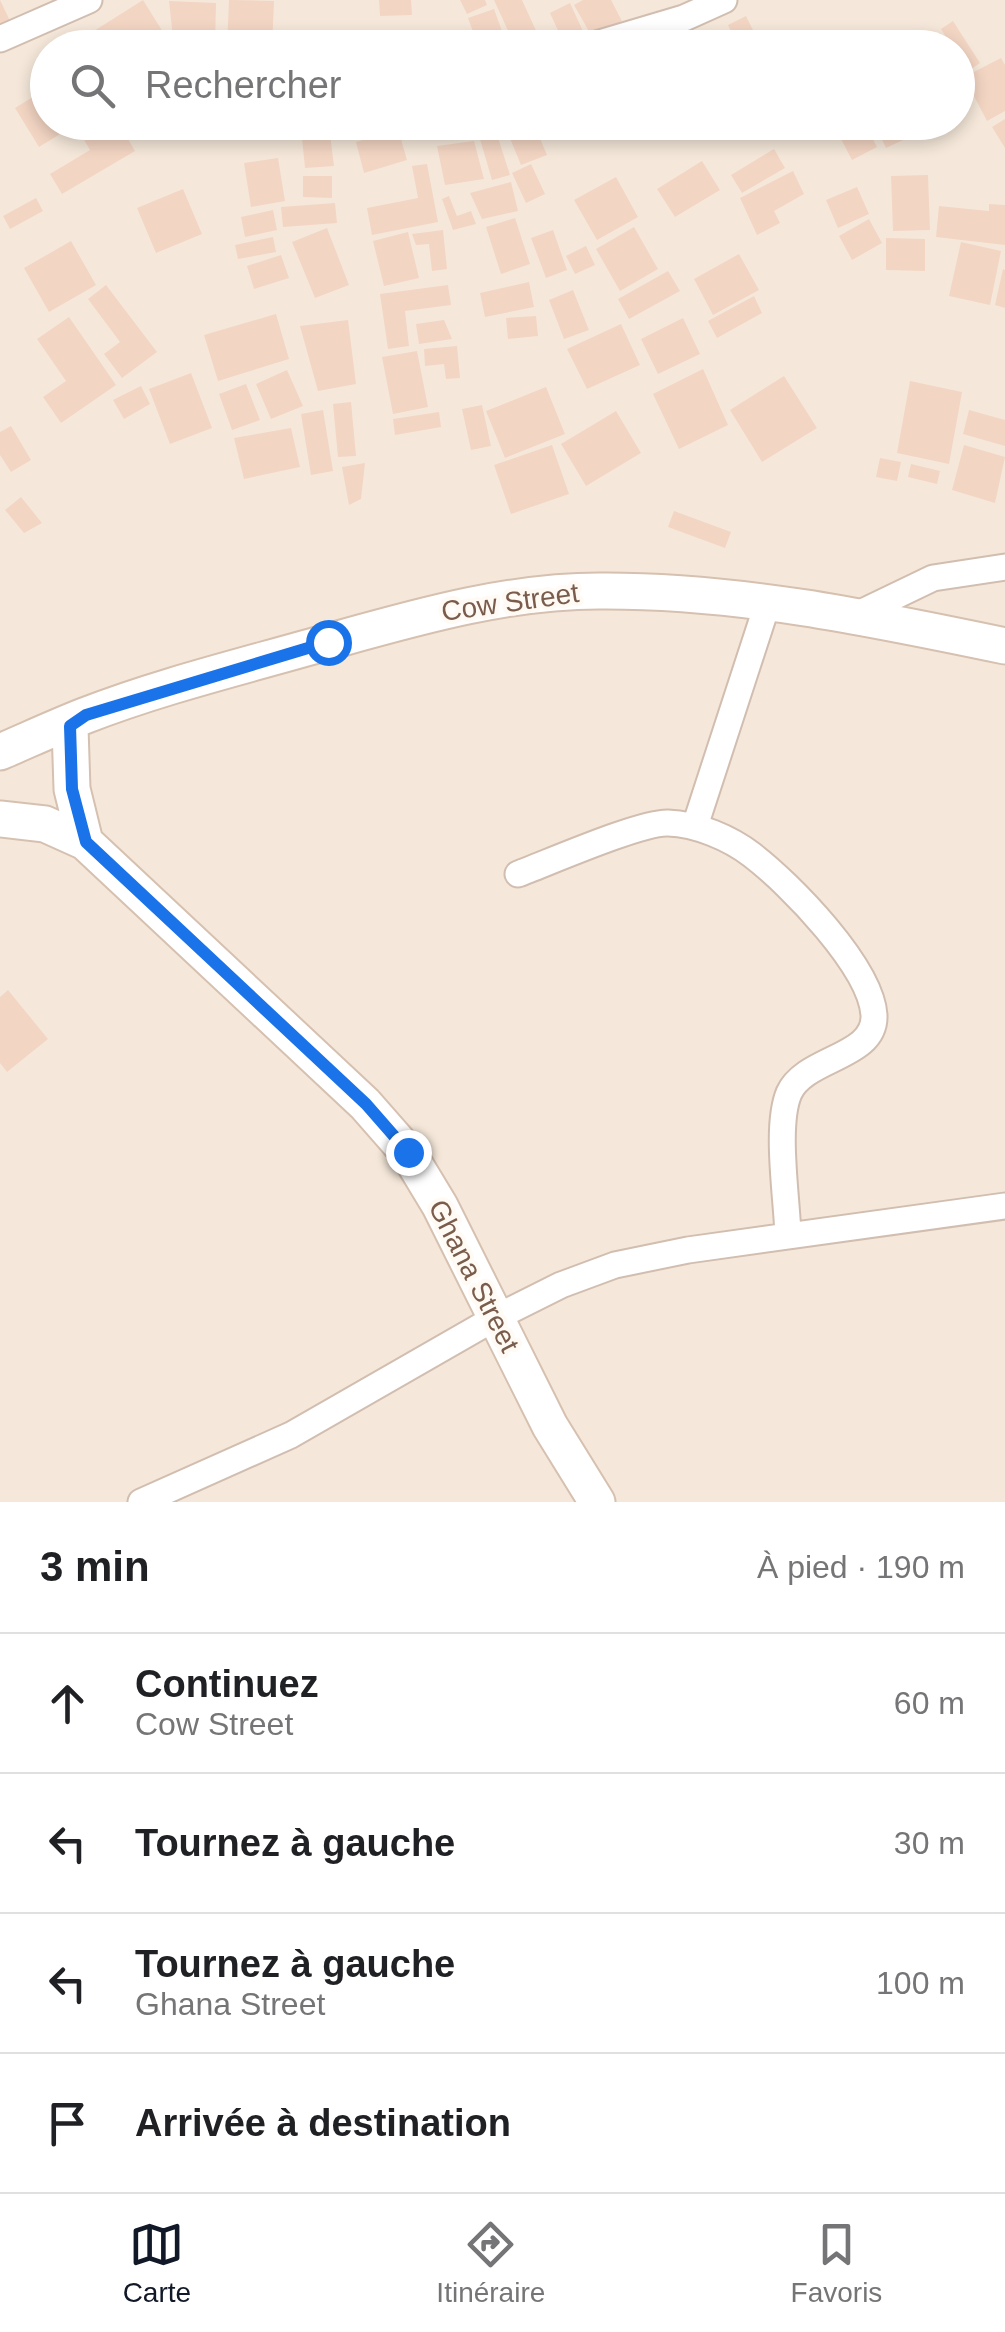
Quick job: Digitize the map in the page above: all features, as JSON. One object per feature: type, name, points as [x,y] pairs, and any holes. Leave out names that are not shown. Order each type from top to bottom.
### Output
[{"type":"street","points":[[0,39],[89,0]]},
{"type":"street","points":[[627,30],[679,9],[724,0]]},
{"type":"street","points":[[854,616],[933,578],[1005,567]]},
{"type":"street","name":"Cow Street","points":[[0,752],[235,668],[427,614],[534,594],[598,590],[700,594],[854,616],[1005,646]]},
{"type":"street","points":[[694,826],[768,602]]},
{"type":"street","points":[[78,721],[72,789],[86,842]]},
{"type":"street","name":"Cow Street","points":[[0,775],[78,721]]},
{"type":"street","name":"Ghana Street","points":[[0,819],[45,824],[86,842],[366,1104],[397,1140],[440,1206],[550,1426],[598,1502]]},
{"type":"street","points":[[518,874],[664,822],[694,826],[752,855],[819,920],[854,962],[874,1014],[872,1028],[862,1044],[811,1069],[792,1088],[782,1111],[788,1236]]},
{"type":"street","points":[[141,1502],[291,1434],[561,1284],[615,1265],[1005,1206]]},
{"type":"shaded area","points":[[0,0],[1005,0],[1005,1502],[0,1502]]},
{"type":"building","points":[[0,0],[12,25],[0,30]]},
{"type":"building","points":[[143,0],[162,30],[96,30]]},
{"type":"building","points":[[229,0],[274,1],[273,30],[228,30]]},
{"type":"building","points":[[379,0],[411,0],[412,15],[380,16]]},
{"type":"building","points":[[460,0],[485,0],[487,5],[467,14]]},
{"type":"building","points":[[494,0],[522,0],[536,30],[508,30]]},
{"type":"building","points":[[583,0],[611,0],[622,21],[602,30],[588,30],[574,5]]},
{"type":"building","points":[[169,1],[216,3],[215,30],[172,30]]},
{"type":"building","points":[[570,3],[582,30],[558,30],[550,13]]},
{"type":"building","points":[[494,9],[502,30],[472,30],[468,18]]},
{"type":"building","points":[[746,16],[753,30],[730,30],[728,25]]},
{"type":"building","points":[[953,21],[959,30],[942,30]]},
{"type":"building","points":[[1001,58],[1005,65],[1005,111],[987,121],[975,98],[975,71]]},
{"type":"building","points":[[30,99],[30,132],[15,108]]},
{"type":"building","points":[[1005,119],[1005,148],[992,127]]},
{"type":"building","points":[[84,140],[129,140],[135,151],[62,194],[50,174],[90,150]]},
{"type":"building","points":[[302,140],[331,140],[334,166],[305,168]]},
{"type":"building","points":[[401,140],[407,160],[364,173],[356,142]]},
{"type":"building","points":[[480,140],[499,140],[510,175],[492,180]]},
{"type":"building","points":[[511,140],[541,140],[547,155],[521,165]]},
{"type":"building","points":[[841,140],[873,140],[877,147],[852,160]]},
{"type":"building","points":[[882,140],[903,140],[886,148]]},
{"type":"building","points":[[474,141],[484,179],[445,185],[437,146]]},
{"type":"building","points":[[774,149],[785,168],[742,193],[731,175]]},
{"type":"building","points":[[278,158],[285,201],[251,207],[244,163]]},
{"type":"building","points":[[702,161],[720,190],[675,217],[657,189]]},
{"type":"building","points":[[427,164],[438,222],[372,235],[367,208],[418,198],[412,166]]},
{"type":"building","points":[[531,164],[545,194],[526,203],[512,173]]},
{"type":"building","points":[[793,171],[804,194],[774,211],[780,223],[757,235],[740,198]]},
{"type":"building","points":[[928,175],[930,230],[893,231],[891,176]]},
{"type":"building","points":[[303,176],[332,176],[332,198],[303,197]]},
{"type":"building","points":[[616,177],[638,217],[597,240],[574,200]]},
{"type":"building","points":[[511,182],[518,211],[482,219],[470,193]]},
{"type":"building","points":[[857,187],[869,214],[838,228],[826,200]]},
{"type":"building","points":[[183,189],[202,234],[156,253],[137,208]]},
{"type":"building","points":[[449,196],[457,216],[471,211],[476,224],[453,230],[442,199]]},
{"type":"building","points":[[36,198],[43,211],[10,229],[3,216]]},
{"type":"building","points":[[335,203],[337,223],[283,227],[281,207]]},
{"type":"building","points":[[989,204],[1005,205],[1005,245],[936,237],[939,206],[989,211]]},
{"type":"building","points":[[273,210],[277,230],[245,237],[241,217]]},
{"type":"building","points":[[515,218],[530,264],[501,274],[486,227]]},
{"type":"building","points":[[869,219],[882,243],[852,260],[839,236]]},
{"type":"building","points":[[634,227],[658,269],[620,291],[596,249]]},
{"type":"building","points":[[327,228],[349,285],[315,298],[292,242]]},
{"type":"building","points":[[443,230],[447,269],[432,271],[429,244],[416,245],[412,234]]},
{"type":"building","points":[[553,230],[567,270],[546,278],[531,238]]},
{"type":"building","points":[[408,232],[419,278],[384,286],[373,241]]},
{"type":"building","points":[[273,237],[276,252],[238,259],[235,245]]},
{"type":"building","points":[[886,238],[925,239],[925,271],[886,270]]},
{"type":"building","points":[[71,241],[96,285],[49,312],[24,268]]},
{"type":"building","points":[[961,242],[1001,251],[990,305],[949,296]]},
{"type":"building","points":[[586,246],[595,265],[575,274],[566,256]]},
{"type":"building","points":[[739,254],[759,290],[713,315],[694,279]]},
{"type":"building","points":[[281,255],[289,278],[254,289],[247,266]]},
{"type":"building","points":[[1005,270],[1005,308],[995,305]]},
{"type":"building","points":[[668,271],[680,291],[629,319],[618,299]]},
{"type":"building","points":[[529,282],[534,307],[485,317],[480,293]]},
{"type":"building","points":[[106,285],[157,352],[122,378],[104,354],[120,342],[88,299]]},
{"type":"building","points":[[448,285],[451,305],[405,311],[409,346],[388,349],[380,294]]},
{"type":"building","points":[[573,290],[589,330],[564,339],[549,300]]},
{"type":"building","points":[[754,296],[762,313],[717,338],[708,321]]},
{"type":"building","points":[[276,314],[289,359],[218,381],[204,335]]},
{"type":"building","points":[[536,316],[538,336],[508,339],[506,318]]},
{"type":"building","points":[[69,317],[116,385],[61,423],[43,397],[66,381],[37,339]]},
{"type":"building","points":[[683,318],[700,354],[658,374],[641,339]]},
{"type":"building","points":[[348,320],[356,384],[318,391],[300,326]]},
{"type":"building","points":[[444,320],[452,339],[419,344],[416,324]]},
{"type":"building","points":[[621,324],[640,365],[587,389],[567,349]]},
{"type":"building","points":[[457,346],[460,378],[446,379],[444,364],[425,366],[424,349]]},
{"type":"building","points":[[417,351],[428,407],[393,414],[382,357]]},
{"type":"building","points":[[703,369],[728,425],[679,449],[653,394]]},
{"type":"building","points":[[287,370],[303,406],[271,419],[256,384]]},
{"type":"building","points":[[191,373],[212,428],[170,444],[149,389]]},
{"type":"building","points":[[784,376],[817,428],[762,462],[730,410]]},
{"type":"building","points":[[910,381],[962,392],[949,464],[897,453]]},
{"type":"building","points":[[246,384],[260,420],[232,430],[219,394]]},
{"type":"building","points":[[141,386],[150,404],[124,419],[113,400]]},
{"type":"building","points":[[546,387],[565,434],[505,458],[486,411]]},
{"type":"building","points":[[351,402],[356,456],[338,457],[333,404]]},
{"type":"building","points":[[482,405],[491,446],[471,450],[462,409]]},
{"type":"building","points":[[323,410],[333,471],[311,475],[301,414]]},
{"type":"building","points":[[969,410],[1005,420],[1005,446],[963,434]]},
{"type":"building","points":[[616,411],[641,453],[586,486],[561,444]]},
{"type":"building","points":[[439,412],[441,427],[395,435],[393,419]]},
{"type":"building","points":[[11,426],[31,460],[11,472],[0,455],[0,432]]},
{"type":"building","points":[[291,428],[300,467],[244,479],[234,438]]},
{"type":"building","points":[[552,445],[569,494],[511,514],[494,465]]},
{"type":"building","points":[[964,445],[1005,457],[995,503],[952,490]]},
{"type":"building","points":[[880,458],[901,462],[897,481],[876,477]]},
{"type":"building","points":[[365,463],[361,499],[349,505],[342,467]]},
{"type":"building","points":[[911,464],[940,471],[937,484],[908,477]]},
{"type":"building","points":[[21,497],[42,523],[24,533],[5,510]]},
{"type":"building","points":[[674,511],[731,532],[725,548],[668,527]]},
{"type":"building","points":[[8,990],[48,1039],[7,1072],[0,1063],[0,997]]},
{"type":"route","points":[[328,642],[86,715],[70,726],[68,758],[72,789],[86,842],[366,1104],[408,1152]]}]
